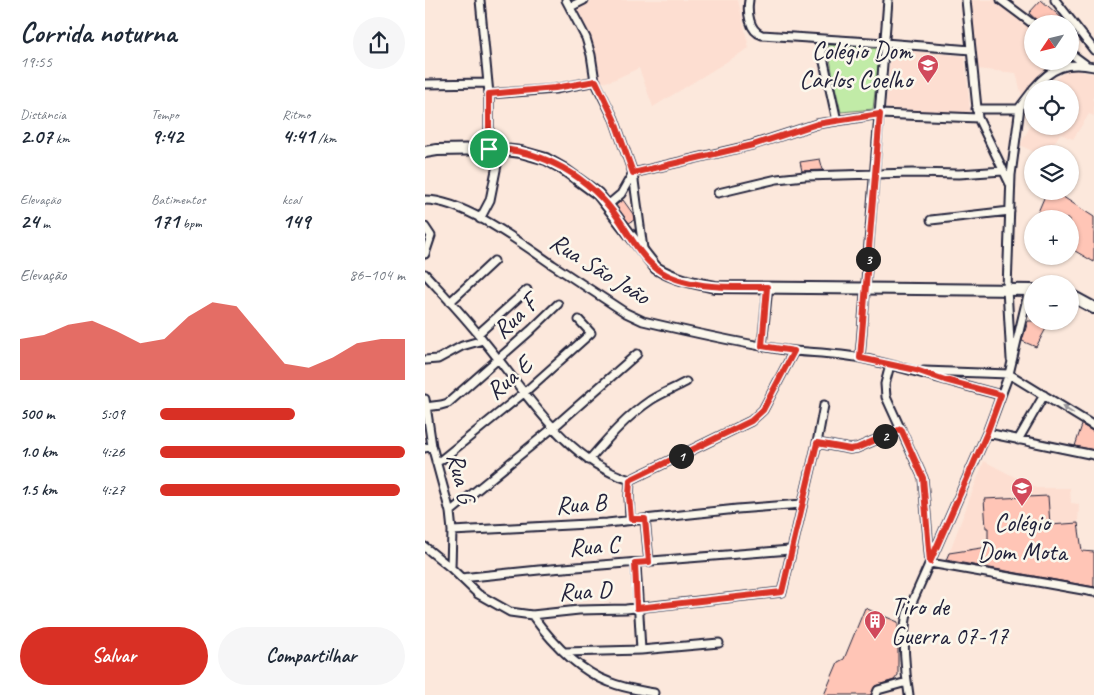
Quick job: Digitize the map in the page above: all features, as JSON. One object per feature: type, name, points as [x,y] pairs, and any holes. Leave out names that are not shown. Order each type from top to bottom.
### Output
[{"type":"street","points":[[480,0],[489,83],[489,149]]},
{"type":"street","points":[[584,0],[568,3],[586,38],[596,81],[614,119],[633,173],[644,255]]},
{"type":"street","points":[[749,0],[751,27],[757,34],[971,50]]},
{"type":"street","points":[[860,358],[888,0]]},
{"type":"street","points":[[966,0],[977,118],[1011,187]]},
{"type":"street","points":[[1001,0],[1024,17]]},
{"type":"street","points":[[1055,0],[1094,50]]},
{"type":"street","points":[[819,39],[837,121]]},
{"type":"street","points":[[1079,59],[1091,66]]},
{"type":"street","points":[[1041,80],[1059,68],[1069,64],[1091,66]]},
{"type":"street","points":[[489,94],[555,88],[596,81]]},
{"type":"street","points":[[425,84],[489,83]]},
{"type":"street","points":[[1010,371],[1007,289],[1011,187],[1019,109],[1024,100]]},
{"type":"street","points":[[976,110],[1019,109]]},
{"type":"street","points":[[608,205],[621,194],[633,173],[753,145],[817,124],[880,114],[977,118]]},
{"type":"street","points":[[425,152],[489,149],[521,152],[546,159],[587,184],[608,205],[644,255],[656,268],[669,276],[694,283],[715,287],[1024,290]]},
{"type":"street","points":[[480,218],[490,200],[500,150]]},
{"type":"street","points":[[718,193],[777,179],[805,176],[912,173],[959,174],[1003,171]]},
{"type":"street","name":"Rua São João","points":[[425,200],[433,200],[462,209],[480,218],[626,313],[643,321],[762,346],[860,358],[916,370]]},
{"type":"street","points":[[931,220],[1010,212]]},
{"type":"street","points":[[425,227],[431,236],[425,254]]},
{"type":"street","points":[[450,302],[494,261]]},
{"type":"street","points":[[425,274],[481,337],[566,441],[589,460],[617,476],[630,480],[751,421],[763,410],[794,351]]},
{"type":"street","points":[[762,346],[767,287]]},
{"type":"street","points":[[425,360],[439,359],[481,337],[527,290]]},
{"type":"street","points":[[1079,300],[1094,308]]},
{"type":"street","name":"Rua F","points":[[425,407],[448,403],[558,304]]},
{"type":"street","points":[[909,695],[905,623],[907,614],[987,433],[1010,371],[1024,317]]},
{"type":"street","name":"Rua E","points":[[436,462],[441,460],[525,392],[591,333],[579,320]]},
{"type":"street","points":[[450,512],[554,428],[637,354]]},
{"type":"street","points":[[890,365],[884,390],[923,478],[930,562]]},
{"type":"street","points":[[916,370],[1010,371],[1094,426]]},
{"type":"street","points":[[916,370],[1001,395]]},
{"type":"street","name":"Rua B","points":[[589,460],[618,427],[641,407],[653,398],[686,382]]},
{"type":"street","points":[[1018,440],[1043,394]]},
{"type":"street","name":"Rua G","points":[[425,399],[429,447],[436,462],[450,512],[452,531],[451,568]]},
{"type":"street","points":[[791,550],[817,443],[824,405]]},
{"type":"street","points":[[817,443],[850,449],[857,448],[901,429]]},
{"type":"street","points":[[987,433],[1094,455]]},
{"type":"street","points":[[630,480],[631,519]]},
{"type":"street","name":"Rua B","points":[[452,531],[607,523],[631,519],[802,504]]},
{"type":"street","points":[[645,519],[649,562]]},
{"type":"street","points":[[425,547],[461,578]]},
{"type":"street","name":"Rua C","points":[[461,578],[791,550]]},
{"type":"street","name":"Rua D","points":[[461,578],[479,594],[511,612],[532,615],[637,608],[782,592],[791,550]]},
{"type":"street","points":[[930,562],[1094,592]]},
{"type":"street","points":[[635,563],[641,650]]},
{"type":"street","points":[[532,615],[544,632],[578,664],[607,682],[653,693]]},
{"type":"street","points":[[565,652],[641,650],[719,643]]},
{"type":"street","points":[[876,695],[879,690],[907,682]]},
{"type":"shaded area","points":[[593,0],[738,0],[749,48],[653,107],[639,68],[613,80],[601,83],[588,31],[577,9]]},
{"type":"shaded area","points":[[971,0],[995,0],[1024,23],[1024,70],[1050,70],[1039,80],[1024,80],[1024,94],[1022,96],[1016,73],[977,69]]},
{"type":"shaded area","name":"Colégio Dom Carlos Coelho","points":[[891,49],[962,56],[965,59],[970,111],[967,114],[886,108]]},
{"type":"shaded area","points":[[1076,70],[1094,74],[1094,96],[1092,99],[1094,101],[1094,116],[1089,114],[1079,130],[1079,80],[1056,80],[1067,71]]},
{"type":"shaded area","points":[[1025,135],[1059,135],[1053,145],[1024,145],[1024,147],[1020,145]]},
{"type":"shaded area","points":[[1063,135],[1076,135],[1073,139]]},
{"type":"shaded area","name":"Colégio Dom Mota","points":[[984,461],[1036,488],[1070,488],[1071,503],[1079,504],[1078,523],[988,528],[988,547],[949,553]]},
{"type":"green space","points":[[828,45],[880,49],[873,109],[841,112]]},
{"type":"building","points":[[1041,0],[1058,15],[1031,15],[1029,13]]},
{"type":"building","points":[[820,159],[823,170],[802,171],[800,162]]},
{"type":"building","points":[[623,200],[633,214],[634,220],[629,223],[616,205]]},
{"type":"building","points":[[1043,200],[1068,200],[1094,217],[1094,262],[1079,253],[1079,210],[1039,210]]},
{"type":"building","points":[[1025,330],[1045,330],[1036,347],[1022,341]]},
{"type":"building","points":[[1082,425],[1094,432],[1094,450],[1075,446]]},
{"type":"building","points":[[1048,496],[1050,525],[1078,523],[1082,551],[1094,552],[1094,587],[946,560],[949,553],[988,547],[988,528],[986,528],[984,499]]},
{"type":"building","name":"Tiro de Guerra 07-17","points":[[865,608],[898,622],[898,675],[894,680],[875,686],[871,695],[824,695],[838,662],[844,659]]},
{"type":"place","name":"Colégio Dom Carlos Coelho","points":[[928,84]]},
{"type":"place","name":"Colégio Dom Mota","points":[[1022,507]]},
{"type":"place","name":"Tiro de Guerra 07-17","points":[[875,640]]},
{"type":"route","points":[[596,81],[614,119],[633,173],[753,145],[817,124],[880,114],[860,358],[916,370],[1001,395],[987,433],[930,562],[923,478],[901,429],[857,448],[850,449],[817,443],[782,592],[637,608],[635,563],[649,562],[645,519],[631,519],[630,480],[741,428],[759,415],[794,351],[762,346],[767,287],[715,287],[669,276],[656,268],[644,255],[608,205],[587,184],[546,159],[521,152],[489,149],[489,94],[573,86],[596,81]]}]
